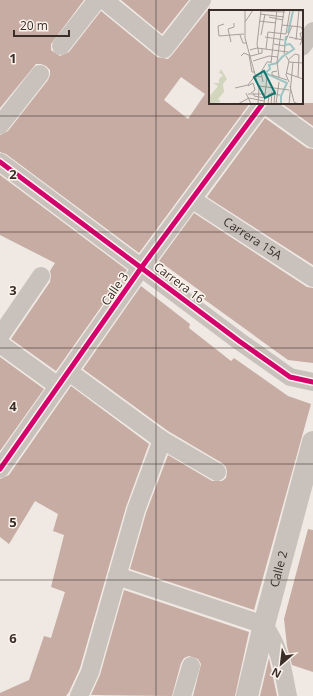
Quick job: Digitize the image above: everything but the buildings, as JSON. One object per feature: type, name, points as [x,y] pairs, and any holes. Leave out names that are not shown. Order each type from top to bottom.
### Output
[{"type":"street","points":[[62,46],[97,0]]},
{"type":"street","points":[[104,0],[164,48],[202,0]]},
{"type":"street","points":[[303,46],[313,32]]},
{"type":"street","points":[[0,125],[40,74]]},
{"type":"street","name":"Calle 3","points":[[0,468],[141,268],[193,200],[262,104]]},
{"type":"street","points":[[264,104],[313,139]]},
{"type":"street","name":"Carrera 16","points":[[0,162],[290,377],[313,382]]},
{"type":"street","name":"Carrera 15A","points":[[193,200],[313,278]]},
{"type":"street","points":[[0,336],[41,276]]},
{"type":"street","points":[[0,344],[58,386]]},
{"type":"street","points":[[69,372],[162,440],[217,472]]},
{"type":"street","points":[[79,696],[90,672],[136,510],[162,440]]},
{"type":"street","name":"Calle 2","points":[[247,696],[264,625],[313,442]]},
{"type":"street","points":[[117,576],[264,625],[275,641],[280,656],[288,696]]},
{"type":"street","points":[[182,696],[191,666]]},
{"type":"cycle path","points":[[0,469],[141,268],[262,104]]},
{"type":"cycle path","points":[[0,162],[239,341],[290,377],[313,382]]}]
